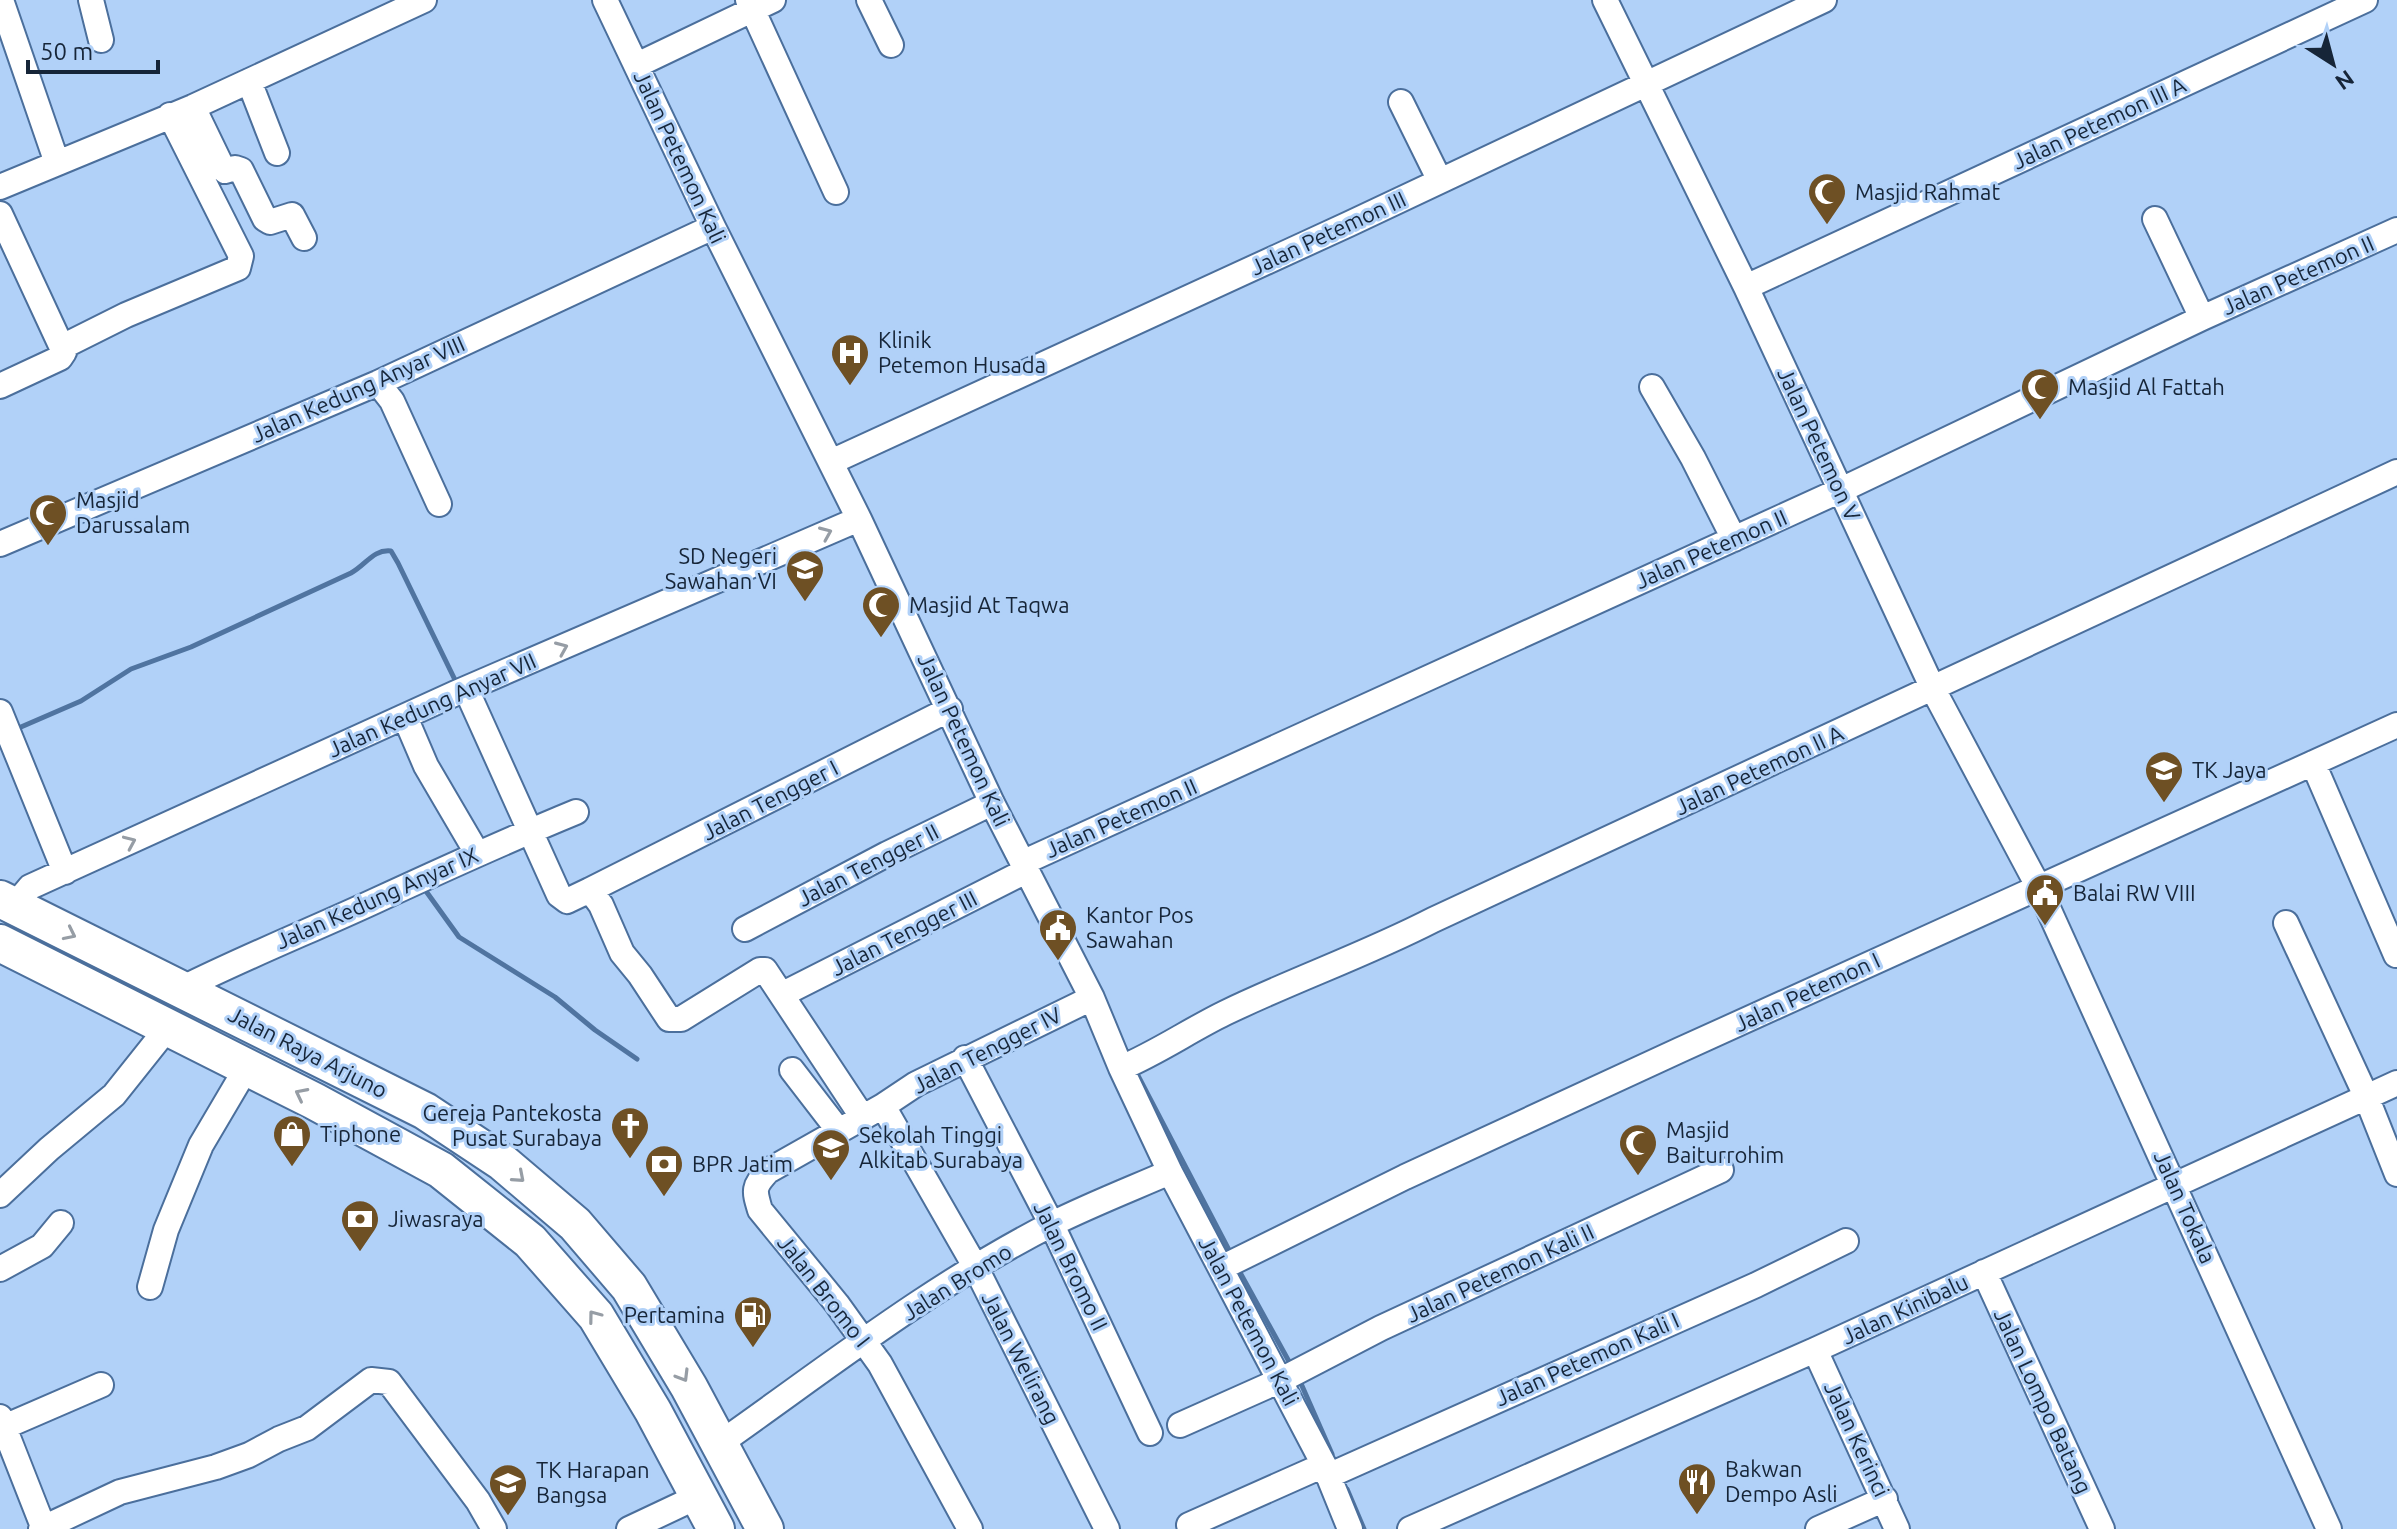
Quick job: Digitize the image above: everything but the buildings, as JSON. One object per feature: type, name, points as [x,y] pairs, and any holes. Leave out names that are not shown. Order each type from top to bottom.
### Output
[{"type":"highway","name":"Jalan Raya Arjuno","points":[[7,902],[425,1111],[502,1162],[575,1224],[629,1287],[689,1387],[765,1529]]},
{"type":"highway","name":"Jalan Raya Arjuno","points":[[0,943],[169,1026],[441,1170],[530,1241],[596,1316],[653,1411],[716,1529]]},
{"type":"street","points":[[1,0],[57,163]]},
{"type":"street","points":[[91,0],[101,40]]},
{"type":"street","points":[[0,187],[193,107],[424,0]]},
{"type":"street","name":"Jalan Petemon Kali","points":[[605,0],[642,62],[713,227],[837,460],[859,519],[992,803],[1027,863],[1128,1065],[1170,1172],[1232,1262],[1290,1375],[1332,1471],[1350,1529]]},
{"type":"street","points":[[869,0],[891,45]]},
{"type":"street","name":"Jalan Petemon V","points":[[1605,0],[1746,287],[1933,689],[2038,886]]},
{"type":"street","name":"Jalan Petemon III","points":[[837,460],[1824,0]]},
{"type":"street","name":"Jalan Petemon III A","points":[[1746,287],[2365,0]]},
{"type":"street","points":[[642,62],[758,3],[836,192]]},
{"type":"street","points":[[249,81],[277,153]]},
{"type":"street","points":[[1401,102],[1440,181]]},
{"type":"street","points":[[193,107],[223,169],[241,170],[265,219],[270,222],[292,215],[304,238]]},
{"type":"street","points":[[62,347],[241,264],[241,256],[170,115]]},
{"type":"street","points":[[0,214],[64,352],[60,358],[0,386]]},
{"type":"street","points":[[2155,219],[2202,318]]},
{"type":"street","name":"Jalan Kedung Anyar VIII","points":[[0,544],[378,383],[713,227]]},
{"type":"street","name":"Jalan Petemon II","points":[[1027,863],[1841,490],[2202,318],[2397,230]]},
{"type":"street","points":[[378,383],[392,401],[439,504]]},
{"type":"street","points":[[1652,387],[1734,539]]},
{"type":"street","name":"Jalan Petemon II A","points":[[1128,1065],[1308,974],[1379,948],[1433,920],[2397,472]]},
{"type":"street","name":"Jalan Kedung Anyar VII","points":[[7,902],[30,887],[462,691],[859,519]]},
{"type":"street","points":[[462,691],[563,900],[590,890]]},
{"type":"street","name":"Jalan Tengger I","points":[[590,890],[950,709]]},
{"type":"street","points":[[405,717],[426,766],[477,853]]},
{"type":"street","points":[[6,725],[65,872]]},
{"type":"street","name":"Jalan Petemon I","points":[[1232,1262],[1405,1177],[2397,725]]},
{"type":"street","points":[[2313,763],[2396,955]]},
{"type":"street","name":"Jalan Tengger II","points":[[745,929],[992,803]]},
{"type":"street","name":"Jalan Kedung Anyar IX","points":[[181,989],[249,955],[576,812]]},
{"type":"street","name":"Jalan Tengger III","points":[[783,994],[1027,863]]},
{"type":"street","name":"Jalan Tokala","points":[[2038,886],[2329,1529]]},
{"type":"street","name":"Jalan Welirang","points":[[590,890],[601,905],[622,953],[669,1019],[681,1019],[760,970],[765,970],[873,1112],[976,1268],[1107,1529]]},
{"type":"street","points":[[2286,923],[2366,1096],[2397,1174]]},
{"type":"street","name":"Jalan Tengger IV","points":[[873,1112],[965,1058],[1092,998]]},
{"type":"street","points":[[0,1195],[114,1095],[169,1026]]},
{"type":"street","name":"Jalan Bromo II","points":[[965,1058],[1052,1225],[1150,1433]]},
{"type":"street","points":[[150,1287],[166,1230],[201,1145],[247,1067]]},
{"type":"street","points":[[792,1070],[839,1131]]},
{"type":"street","name":"Jalan Kinibalu","points":[[1410,1529],[1815,1350],[2397,1083]]},
{"type":"street","name":"Jalan Bromo I","points":[[873,1112],[768,1171],[758,1181],[755,1192],[760,1210],[880,1364],[970,1529]]},
{"type":"street","name":"Jalan Petemon Kali II","points":[[1180,1425],[1721,1170]]},
{"type":"street","name":"Jalan Bromo","points":[[719,1444],[865,1341],[976,1268],[1052,1225],[1170,1172]]},
{"type":"street","points":[[0,1269],[42,1246],[61,1223]]},
{"type":"street","name":"Jalan Petemon Kali I","points":[[1189,1525],[1332,1471],[1745,1290],[1846,1241]]},
{"type":"street","name":"Jalan Lompo Batang","points":[[1984,1272],[2102,1529]]},
{"type":"street","name":"Jalan Kerinci","points":[[1815,1350],[1897,1529]]},
{"type":"street","points":[[101,1385],[2,1422],[43,1529],[120,1492],[216,1467],[249,1455],[307,1428],[364,1382],[371,1380],[389,1382],[478,1501],[494,1529]]},
{"type":"street","points":[[629,1529],[699,1496]]},
{"type":"street","points":[[1818,1529],[1885,1499]]},
{"type":"waterway","points":[[14,730],[81,701],[131,669],[191,647],[351,573],[374,555],[385,551],[391,551],[398,563],[457,684]]},
{"type":"waterway","points":[[423,887],[459,937],[555,997],[637,1059]]},
{"type":"waterway","points":[[1134,1068],[1231,1254]]},
{"type":"waterway","points":[[1237,1267],[1292,1367]]},
{"type":"waterway","points":[[1299,1379],[1332,1454]]},
{"type":"waterway","points":[[1347,1489],[1364,1529]]},
{"type":"place","name":"Masjid Rahmat","points":[[1827,226]]},
{"type":"place","name":"Klinik Petemon Husada","points":[[850,387]]},
{"type":"place","name":"Masjid Al Fattah","points":[[2040,421]]},
{"type":"place","name":"Masjid Darussalam","points":[[48,547]]},
{"type":"place","name":"SD Negeri Sawahan VI","points":[[805,603]]},
{"type":"place","name":"Masjid At Taqwa","points":[[881,639]]},
{"type":"place","name":"TK Jaya","points":[[2164,804]]},
{"type":"place","name":"Balai RW VIII","points":[[2045,927]]},
{"type":"place","name":"Kantor Pos Sawahan","points":[[1058,962]]},
{"type":"place","name":"Gereja Pantekosta Pusat Surabaya","points":[[630,1160]]},
{"type":"place","name":"Tiphone","points":[[292,1168]]},
{"type":"place","name":"Masjid Baiturrohim","points":[[1638,1177]]},
{"type":"place","name":"Sekolah Tinggi Alkitab Surabaya","points":[[831,1182]]},
{"type":"place","name":"BPR Jatim","points":[[664,1198]]},
{"type":"place","name":"Jiwasraya","points":[[360,1253]]},
{"type":"place","name":"Pertamina","points":[[753,1349]]},
{"type":"place","name":"Bakwan Dempo Asli","points":[[1697,1516]]},
{"type":"place","name":"TK Harapan Bangsa","points":[[508,1517]]}]
